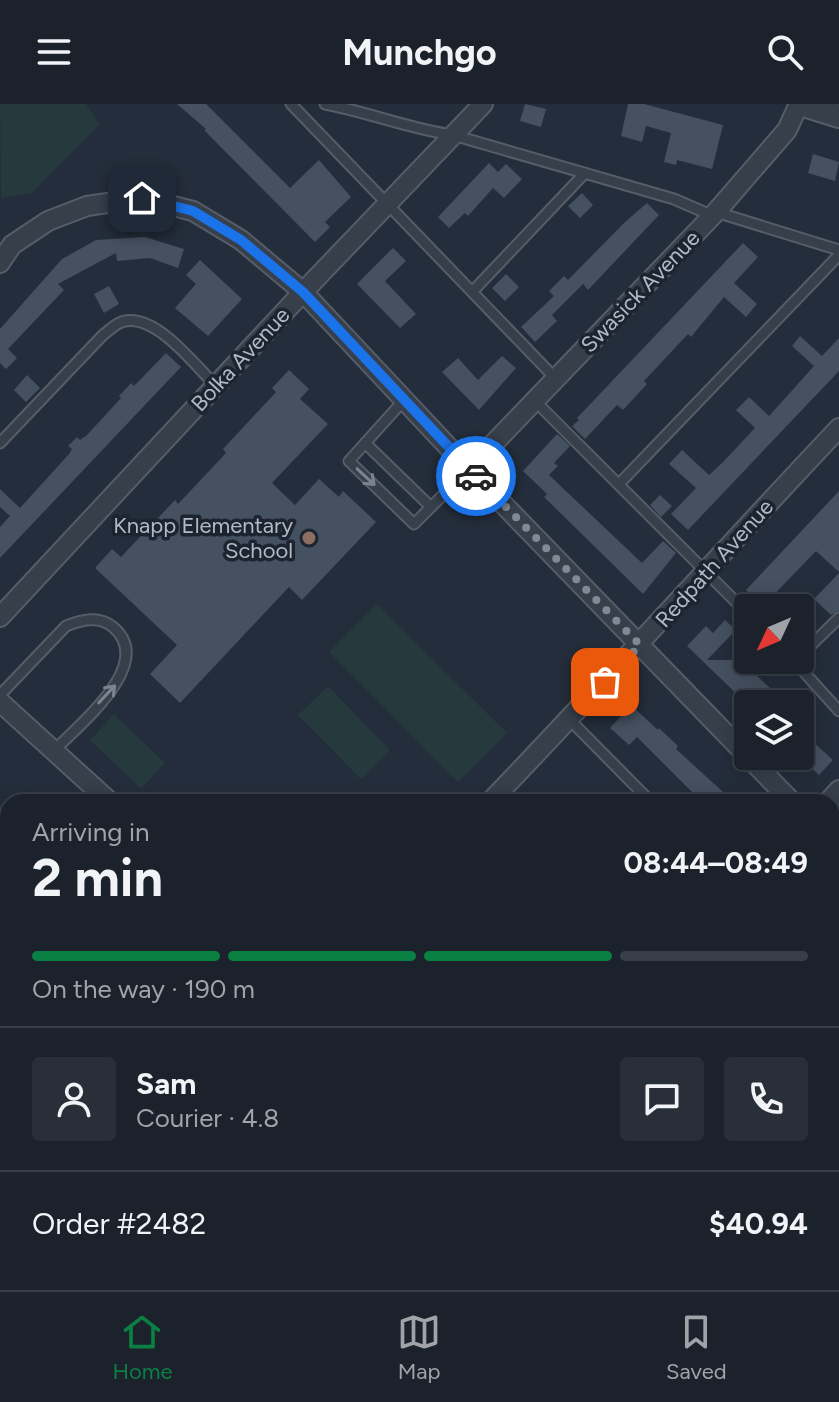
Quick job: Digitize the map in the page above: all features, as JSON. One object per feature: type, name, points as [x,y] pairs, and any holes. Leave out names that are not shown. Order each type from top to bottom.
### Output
[{"type":"street","name":"Bolka Avenue","points":[[0,617],[215,385],[483,104]]},
{"type":"street","points":[[800,104],[839,116]]},
{"type":"street","name":"Swasick Avenue","points":[[469,469],[715,214],[787,130],[800,104]]},
{"type":"street","points":[[0,263],[6,240],[87,206],[142,198],[193,211],[241,240],[303,292],[469,469],[784,794]]},
{"type":"street","name":"Redpath Avenue","points":[[498,794],[640,645],[705,570],[839,428]]},
{"type":"street","points":[[0,702],[101,794]]},
{"type":"lane","points":[[291,104],[556,379]]},
{"type":"lane","points":[[325,104],[453,135],[585,173],[839,252],[619,484]]},
{"type":"lane","points":[[472,292],[585,173]]},
{"type":"lane","points":[[0,443],[103,335],[121,321],[140,321],[164,334],[215,385]]},
{"type":"lane","points":[[404,400],[349,461],[414,524],[469,469]]},
{"type":"lane","points":[[535,401],[734,600]]},
{"type":"lane","points":[[365,443],[431,507]]},
{"type":"lane","points":[[814,642],[839,618]]},
{"type":"lane","points":[[0,695],[66,626],[80,621],[104,621],[122,636],[126,663],[120,681],[54,751]]},
{"type":"lane","points":[[808,674],[839,711]]},
{"type":"lane","points":[[569,719],[643,794]]},
{"type":"shaded area","points":[[0,104],[86,104],[100,124],[32,193],[1,198]]},
{"type":"shaded area","points":[[377,604],[507,733],[458,782],[329,652]]},
{"type":"shaded area","points":[[328,686],[390,750],[361,779],[298,715]]},
{"type":"shaded area","points":[[114,714],[165,763],[141,789],[90,740]]},
{"type":"building","points":[[177,104],[206,104],[290,188],[319,160],[351,197],[325,222],[330,227],[315,242],[206,129]]},
{"type":"building","points":[[525,104],[546,109],[541,127],[520,121]]},
{"type":"building","points":[[628,104],[644,104],[723,125],[712,169],[677,160],[676,165],[664,162],[671,133],[646,126],[642,142],[621,136]]},
{"type":"building","points":[[813,154],[839,162],[835,181],[808,173]]},
{"type":"building","points":[[489,163],[498,172],[506,164],[522,179],[504,198],[493,188],[468,216],[465,213],[449,228],[438,217]]},
{"type":"building","points":[[582,193],[593,205],[580,218],[568,206]]},
{"type":"building","points":[[647,203],[659,215],[588,290],[583,284],[552,315],[557,321],[535,342],[521,327],[554,296],[549,291],[564,276],[568,280]]},
{"type":"building","points":[[145,237],[184,249],[178,268],[150,258],[117,261],[116,253],[97,263],[58,284],[64,290],[8,349],[17,358],[6,369],[0,363],[0,329],[62,259],[96,240]]},
{"type":"building","points":[[743,243],[758,257],[734,283],[757,304],[746,317],[724,297],[691,337],[688,334],[644,381],[647,384],[623,410],[617,405],[585,439],[572,426],[579,420],[577,418]]},
{"type":"building","points":[[393,248],[406,261],[385,281],[416,314],[400,328],[357,284]]},
{"type":"building","points":[[200,260],[242,299],[208,336],[175,308],[196,284],[186,275]]},
{"type":"building","points":[[506,274],[519,287],[505,301],[492,288]]},
{"type":"building","points":[[109,286],[119,304],[104,313],[94,294]]},
{"type":"building","points":[[800,336],[822,356],[839,338],[839,371],[688,530],[671,514],[696,488],[669,464],[682,450],[709,475],[722,463],[755,428],[736,410],[749,397],[769,416],[814,366],[792,346]]},
{"type":"building","points":[[166,353],[181,367],[0,558],[0,527],[10,516],[0,507],[0,489],[20,508],[69,454],[72,449],[68,446],[77,437],[80,440],[87,435],[131,383],[134,386]]},
{"type":"building","points":[[502,356],[516,368],[479,410],[442,372],[458,358],[478,380]]},
{"type":"building","points":[[289,370],[309,389],[300,399],[328,424],[272,483],[295,505],[319,479],[339,497],[343,491],[376,522],[302,600],[289,587],[180,703],[150,674],[177,645],[95,568],[112,549],[121,557],[175,500],[178,504],[226,453],[223,449],[276,392],[272,388]]},
{"type":"building","points":[[27,375],[40,388],[26,402],[14,390]]},
{"type":"building","points":[[557,434],[570,446],[554,463],[558,466],[549,475],[642,563],[663,541],[676,553],[643,594],[544,497],[547,494],[523,471]]},
{"type":"building","points":[[839,491],[839,572],[816,551],[775,594],[750,594],[746,590]]},
{"type":"building","points":[[660,495],[672,506],[661,517],[650,505]]},
{"type":"building","points":[[839,573],[839,611],[831,615],[814,599]]},
{"type":"building","points":[[725,620],[734,628],[734,632],[707,660],[734,660],[734,674],[755,674],[772,690],[734,691],[687,646],[706,626],[713,633]]},
{"type":"building","points":[[631,705],[659,728],[678,746],[676,749],[725,794],[694,794],[637,737],[629,745],[610,728]]},
{"type":"building","points":[[814,743],[833,760],[819,775],[813,770]]},
{"type":"way so far","points":[[476,476],[640,645],[605,682]]},
{"type":"place","name":"Knapp Elementary School","points":[[309,538]]},
{"type":"route","points":[[142,198],[193,211],[241,240],[303,292],[476,476]]}]
